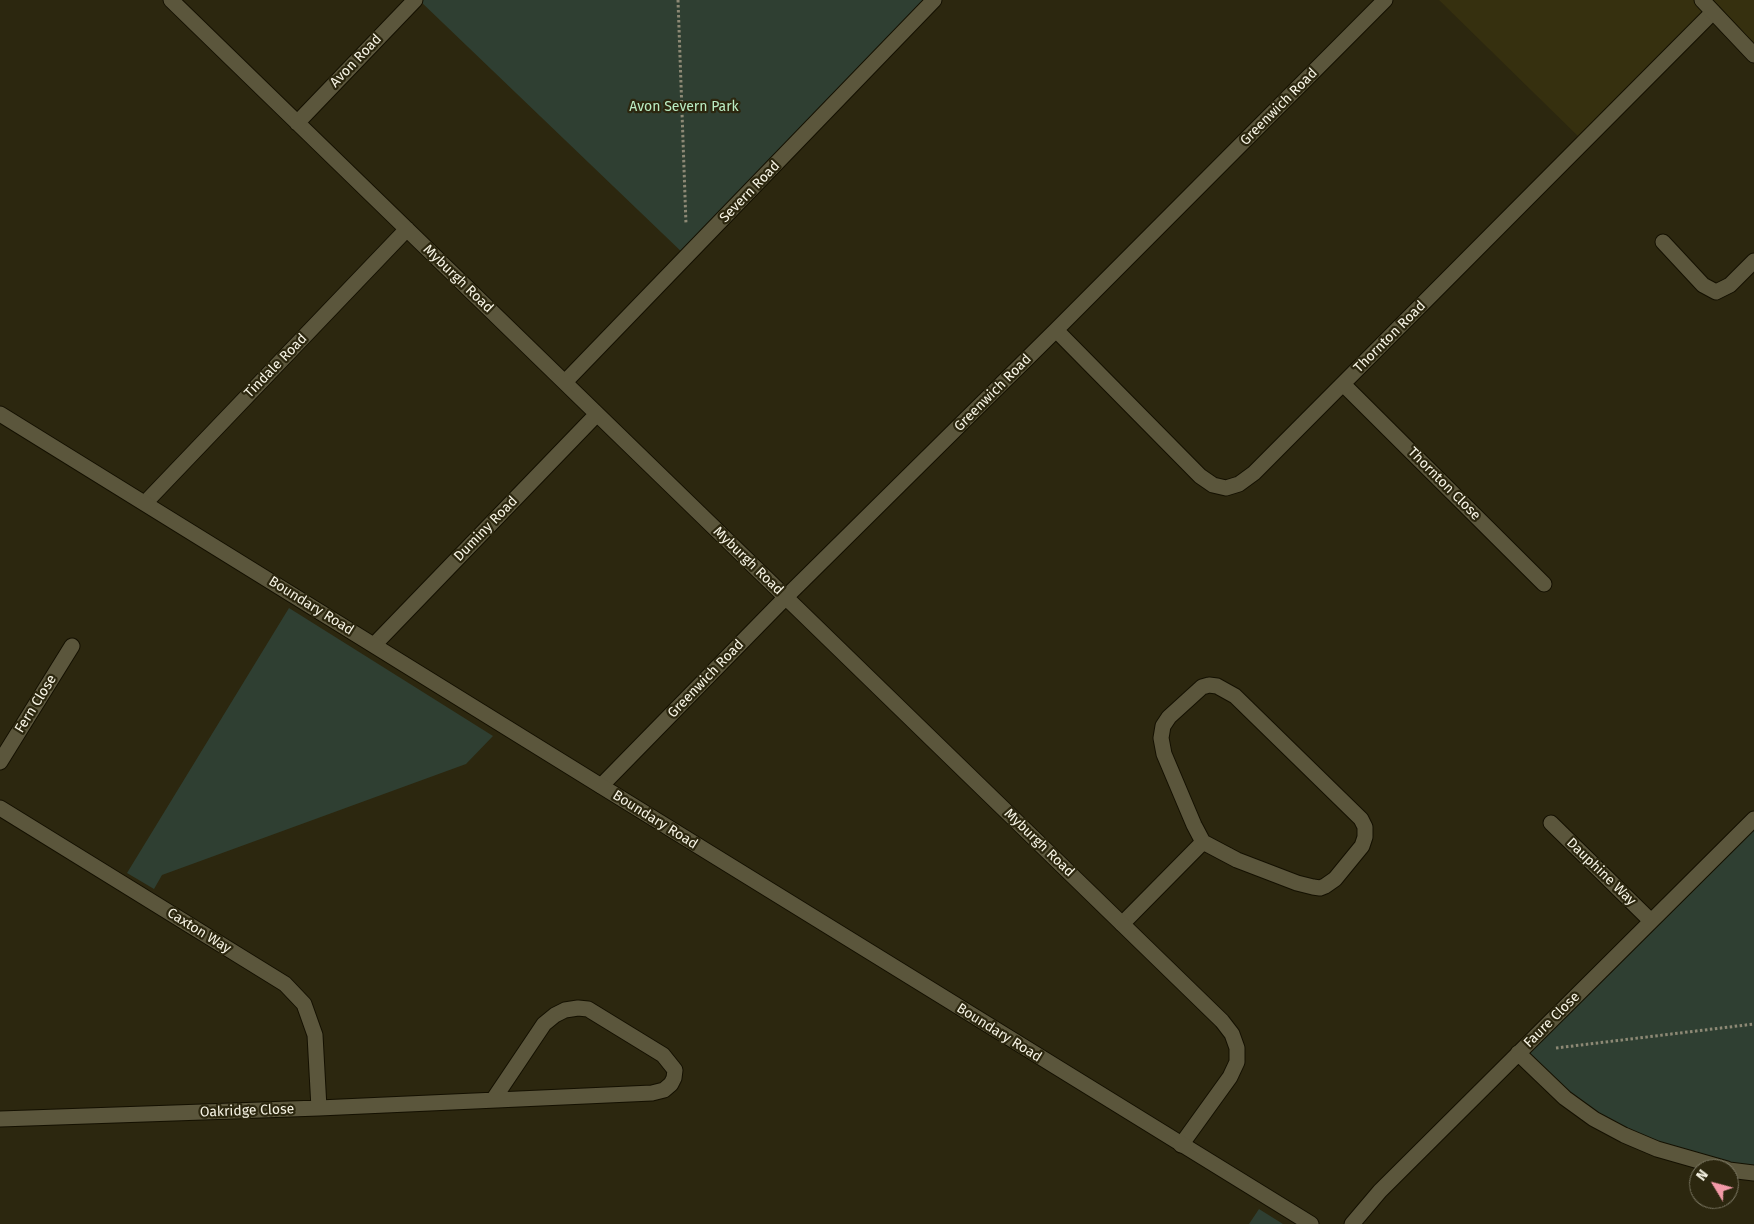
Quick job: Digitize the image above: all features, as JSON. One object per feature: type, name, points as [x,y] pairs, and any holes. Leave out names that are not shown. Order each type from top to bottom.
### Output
[{"type":"street","name":"Myburgh Road","points":[[171,0],[1222,1021],[1232,1034],[1237,1048],[1236,1062],[1230,1077],[1181,1145]]},
{"type":"street","name":"Avon Road","points":[[297,123],[415,0]]},
{"type":"street","name":"Severn Road","points":[[565,382],[934,0]]},
{"type":"street","name":"Greenwich Road","points":[[600,786],[786,597],[1385,0]]},
{"type":"street","points":[[1702,0],[1754,56]]},
{"type":"street","name":"Thornton Road","points":[[1056,330],[1200,476],[1213,485],[1226,488],[1239,484],[1254,473],[1344,384],[1713,12]]},
{"type":"street","name":"Tindale Road","points":[[145,503],[406,229]]},
{"type":"street","points":[[1663,242],[1703,284],[1716,292],[1730,285],[1754,261]]},
{"type":"street","name":"Thornton Close","points":[[1344,384],[1544,584]]},
{"type":"street","name":"Boundary Road","points":[[0,414],[1311,1224]]},
{"type":"street","name":"Duminy Road","points":[[374,645],[597,414]]},
{"type":"street","name":"Fern Close","points":[[0,762],[72,646]]},
{"type":"street","points":[[1209,685],[1222,688],[1235,696],[1362,819],[1365,827],[1365,837],[1362,846],[1335,879],[1320,888],[1297,883],[1237,860],[1203,842],[1164,754],[1161,738],[1169,717],[1202,687],[1209,685]]},
{"type":"street","name":"Caxton Way","points":[[0,808],[285,984],[304,1004],[315,1035],[319,1108]]},
{"type":"street","name":"Faure Close","points":[[1352,1224],[1380,1191],[1754,819]]},
{"type":"street","name":"Dauphine Way","points":[[1551,823],[1652,921]]},
{"type":"street","points":[[1122,924],[1203,842]]},
{"type":"street","name":"Oakridge Close","points":[[0,1119],[319,1108],[652,1093],[664,1090],[671,1084],[675,1070],[663,1055],[588,1009],[565,1010],[544,1024],[493,1100]]},
{"type":"street","points":[[1518,1053],[1565,1098],[1594,1119],[1624,1135],[1657,1149],[1692,1159]]},
{"type":"street","points":[[1739,1171],[1754,1174]]},
{"type":"path","points":[[678,0],[687,257]]},
{"type":"path","points":[[1518,1053],[1754,1024]]},
{"type":"shaded area","points":[[1439,0],[1754,0],[1754,55],[1714,12],[1584,142]]},
{"type":"green space","name":"Avon Severn Park","points":[[419,0],[934,0],[687,257]]},
{"type":"green space","points":[[289,608],[493,736],[466,764],[162,875],[154,889],[127,873]]},
{"type":"green space","points":[[1754,819],[1754,1173],[1739,1169],[1739,1159],[1706,1159],[1624,1135],[1518,1053]]},
{"type":"green space","points":[[1259,1209],[1283,1224],[1249,1224]]}]
